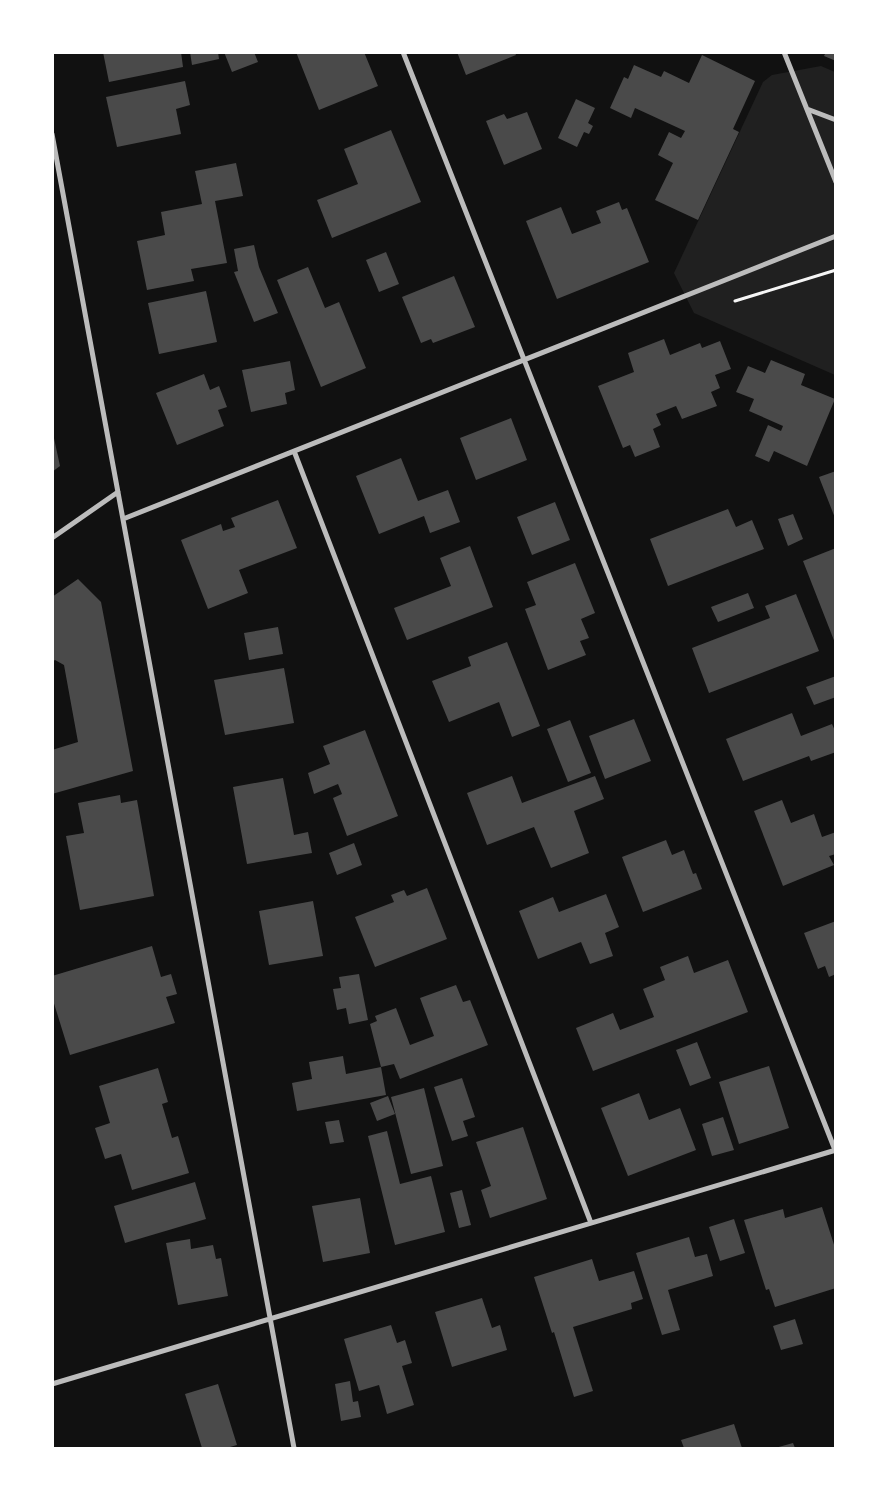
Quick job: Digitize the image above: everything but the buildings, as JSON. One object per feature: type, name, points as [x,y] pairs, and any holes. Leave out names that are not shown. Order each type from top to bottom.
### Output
[{"type":"street","points":[[52,1384],[835,1150],[403,52]]},
{"type":"street","points":[[784,52],[836,182]]},
{"type":"street","points":[[807,110],[836,120]]},
{"type":"street","points":[[52,134],[294,1448]]},
{"type":"street","points":[[123,519],[836,236]]},
{"type":"street","points":[[294,451],[591,1223]]},
{"type":"street","points":[[52,538],[118,492]]},
{"type":"path","points":[[732,301],[836,270]]},
{"type":"shaded area","points":[[821,66],[835,72],[835,375],[694,313],[674,273],[763,82],[772,75]]}]
